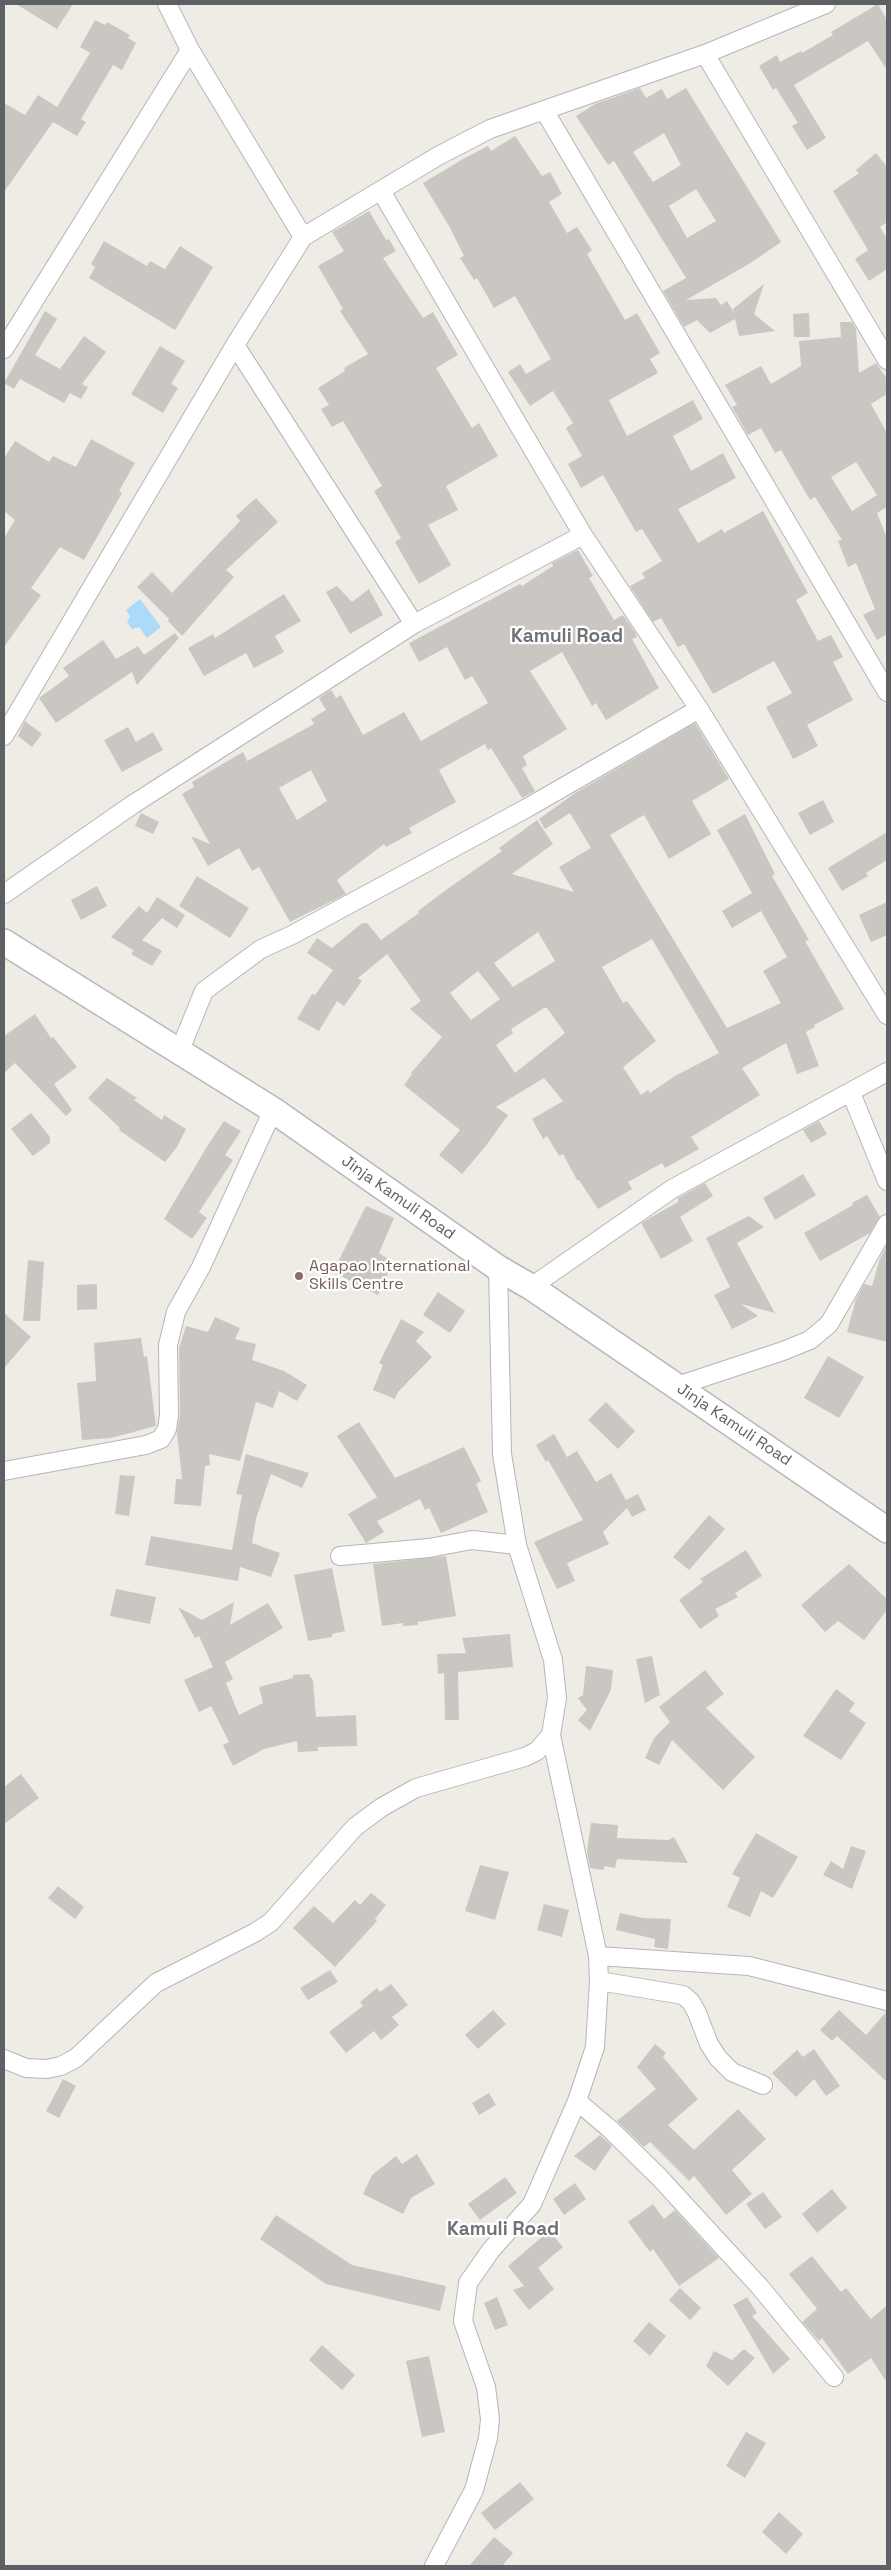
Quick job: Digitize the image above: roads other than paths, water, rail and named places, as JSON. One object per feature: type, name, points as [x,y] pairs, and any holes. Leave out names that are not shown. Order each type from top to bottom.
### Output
[{"type":"main road","name":"Jinja Kamuli Road","points":[[4,942],[180,1050],[273,1110],[498,1268],[531,1287],[887,1530]]},
{"type":"street","points":[[167,4],[190,50],[303,237]]},
{"type":"street","points":[[4,736],[235,345],[303,237],[438,156],[490,129],[705,54],[826,4]]},
{"type":"street","points":[[4,349],[190,50]]},
{"type":"street","points":[[705,54],[887,360]]},
{"type":"street","points":[[544,110],[887,692]]},
{"type":"street","points":[[380,191],[583,534],[699,709],[887,1016]]},
{"type":"street","points":[[235,345],[414,624]]},
{"type":"street","points":[[4,894],[132,805],[414,624],[583,534]]},
{"type":"street","points":[[180,1050],[204,991],[262,949],[292,935],[527,808],[699,709]]},
{"type":"street","points":[[531,1287],[672,1189],[887,1072]]},
{"type":"street","points":[[851,1093],[887,1180]]},
{"type":"street","points":[[4,1470],[146,1445],[161,1439],[166,1429],[169,1415],[168,1344],[176,1312],[200,1267],[273,1110]]},
{"type":"street","points":[[677,1386],[783,1351],[810,1340],[830,1324],[887,1224]]},
{"type":"street","points":[[434,2566],[474,2490],[488,2438],[490,2419],[486,2387],[463,2321],[468,2283],[491,2250],[518,2222],[532,2204],[577,2101],[595,2047],[599,1981],[598,1956],[551,1735],[557,1698],[553,1660],[517,1545],[502,1454],[498,1268]]},
{"type":"street","points":[[340,1556],[429,1548],[472,1540],[517,1545]]},
{"type":"street","points":[[4,2059],[26,2068],[47,2069],[61,2066],[76,2058],[156,1983],[256,1932],[270,1922],[355,1828],[382,1807],[416,1788],[526,1757],[538,1751],[551,1735]]},
{"type":"street","points":[[598,1956],[749,1966],[887,2001]]},
{"type":"street","points":[[599,1981],[683,1995],[694,2007],[708,2044],[718,2058],[732,2072],[762,2085]]},
{"type":"street","points":[[577,2101],[610,2129],[659,2177],[760,2287],[834,2377]]},
{"type":"water","points":[[140,599],[161,627],[147,638],[139,627],[132,629],[127,622],[130,616],[126,610]]},
{"type":"place","name":"Agapao International Skills Centre","points":[[299,1276]]},
{"type":"district","name":"Kamuli Road","points":[[567,637]]},
{"type":"district","name":"Kamuli Road","points":[[503,2230]]}]
